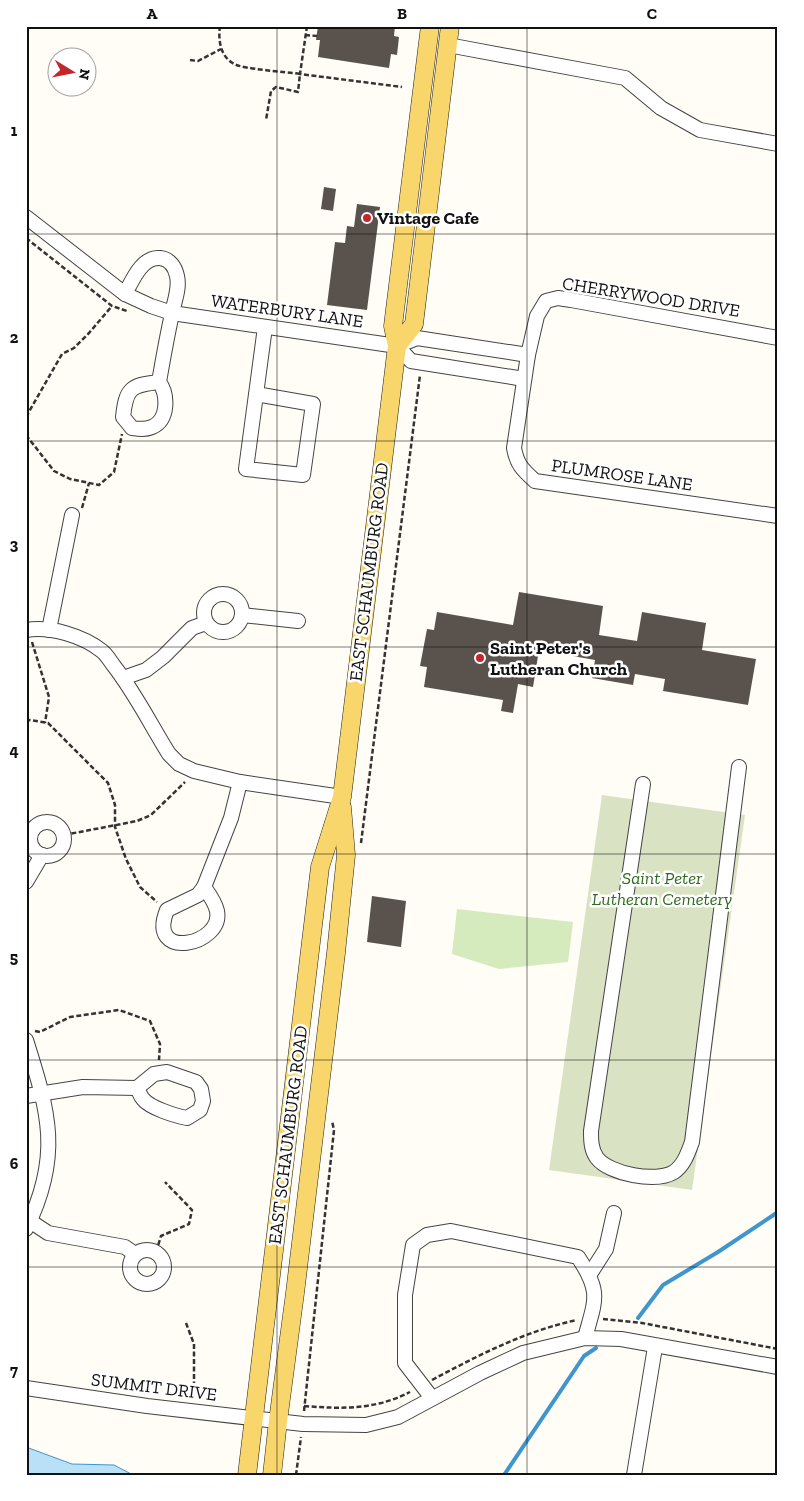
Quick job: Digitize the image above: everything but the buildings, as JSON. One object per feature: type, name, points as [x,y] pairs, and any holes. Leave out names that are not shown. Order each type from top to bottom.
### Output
[{"type":"main road","name":"EAST SCHAUMBURG ROAD","points":[[247,1475],[320,867],[342,797],[398,346],[393,326],[430,26]]},
{"type":"main road","name":"EAST SCHAUMBURG ROAD","points":[[398,346],[414,324],[450,26]]},
{"type":"main road","name":"EAST SCHAUMBURG ROAD","points":[[272,1475],[336,953],[346,854],[342,797]]},
{"type":"street","points":[[448,45],[625,78],[661,108],[700,130],[778,144]]},
{"type":"street","name":"WATERBURY LANE","points":[[26,217],[125,294],[172,313],[398,346],[417,338],[528,355]]},
{"type":"street","points":[[125,294],[141,267],[150,259],[168,260],[174,267],[178,292],[172,313],[159,382],[165,390],[164,410],[161,420],[154,427],[144,429],[132,428],[123,417],[125,401],[129,392],[136,386],[159,382]]},
{"type":"street","name":"CHERRYWOOD DRIVE","points":[[528,355],[537,316],[546,301],[558,298],[778,338]]},
{"type":"street","points":[[256,394],[313,404],[303,475],[246,469],[256,394],[265,327]]},
{"type":"street","points":[[398,346],[411,362],[524,378]]},
{"type":"street","name":"PLUMROSE LANE","points":[[528,355],[514,448],[516,461],[535,482],[778,516]]},
{"type":"street","points":[[49,630],[72,515]]},
{"type":"street","points":[[216,595],[229,595],[239,603],[242,615],[238,626],[227,632],[215,631],[206,623],[204,610],[206,604],[216,595]]},
{"type":"street","points":[[242,615],[298,621]]},
{"type":"street","points":[[123,678],[146,670],[163,657],[192,628],[206,623]]},
{"type":"street","points":[[28,630],[49,630],[88,641],[104,653],[123,678],[169,754],[179,764],[194,771],[240,782],[342,797]]},
{"type":"street","points":[[643,784],[591,1131],[592,1148],[597,1158],[604,1164],[620,1171],[649,1177],[662,1176],[673,1172],[681,1165],[688,1154],[692,1142],[739,767]]},
{"type":"street","points":[[204,887],[217,912],[215,925],[206,936],[186,944],[170,942],[164,934],[162,921],[167,910],[198,895],[204,887],[231,818],[240,782]]},
{"type":"street","points":[[43,821],[54,822],[59,825],[64,835],[61,850],[52,856],[42,855],[32,849],[30,843],[30,832],[33,827],[43,821]]},
{"type":"street","points":[[26,882],[42,855]]},
{"type":"street","points":[[30,1036],[43,1094],[49,1138],[48,1162],[42,1189],[28,1225],[48,1233],[125,1247],[135,1254]]},
{"type":"street","points":[[26,1096],[83,1087],[137,1088],[154,1074],[167,1072],[196,1082],[201,1089],[204,1101],[200,1110],[187,1118],[180,1117],[148,1104],[142,1098],[137,1088]]},
{"type":"street","points":[[590,1274],[606,1249],[614,1213]]},
{"type":"street","points":[[432,1398],[405,1363],[405,1295],[413,1245],[428,1235],[452,1232],[578,1257],[590,1274],[596,1295],[585,1338]]},
{"type":"street","points":[[145,1250],[156,1252],[163,1261],[163,1273],[157,1282],[146,1285],[140,1284],[132,1276],[130,1264],[135,1254],[145,1250]]},
{"type":"street","name":"SUMMIT DRIVE","points":[[26,1388],[303,1424],[366,1425],[398,1417],[523,1353],[585,1338],[621,1340],[778,1367]]},
{"type":"street","points":[[634,1475],[655,1347]]},
{"type":"path","points":[[220,26],[218,37],[221,49],[226,57],[235,65],[402,88]]},
{"type":"path","points":[[266,120],[271,91],[276,87],[298,92],[306,26]]},
{"type":"path","points":[[305,35],[317,36]]},
{"type":"path","points":[[190,60],[198,61],[221,49]]},
{"type":"path","points":[[26,417],[62,354],[74,348],[89,334],[112,306]]},
{"type":"path","points":[[360,849],[421,363]]},
{"type":"path","points":[[26,435],[54,471],[70,479],[99,485],[114,472],[122,433],[132,428]]},
{"type":"path","points":[[72,515],[82,508],[89,483]]},
{"type":"path","points":[[28,630],[49,697],[45,723]]},
{"type":"path","points":[[26,722],[30,720],[48,723],[108,783],[115,805],[115,826],[126,860],[140,887],[167,910]]},
{"type":"path","points":[[64,835],[136,821],[151,814],[178,790],[194,771]]},
{"type":"path","points":[[30,1036],[70,1017],[119,1010],[150,1020],[160,1044],[158,1073]]},
{"type":"path","points":[[330,1114],[334,1130],[304,1406],[351,1409],[387,1401],[422,1385]]},
{"type":"path","points":[[156,1252],[162,1236],[189,1224],[192,1210],[165,1182]]},
{"type":"path","points":[[590,1319],[642,1323],[778,1348]]},
{"type":"path","points":[[186,1323],[194,1344],[194,1383]]},
{"type":"path","points":[[296,1475],[301,1440]]},
{"type":"green space","name":"Saint Peter Lutheran Cemetery","points":[[602,795],[745,815],[692,1190],[549,1170]]},
{"type":"green space","points":[[457,909],[573,922],[568,962],[499,969],[452,954]]},
{"type":"water","points":[[26,1447],[72,1464],[114,1465],[133,1475],[26,1475]]},
{"type":"waterway","points":[[638,1318],[663,1285],[718,1252],[778,1212]]},
{"type":"waterway","points":[[504,1475],[584,1356],[596,1348]]},
{"type":"place","name":"Vintage Cafe","points":[[367,218]]},
{"type":"place","name":"Saint Peter's Lutheran Church","points":[[480,658]]}]
